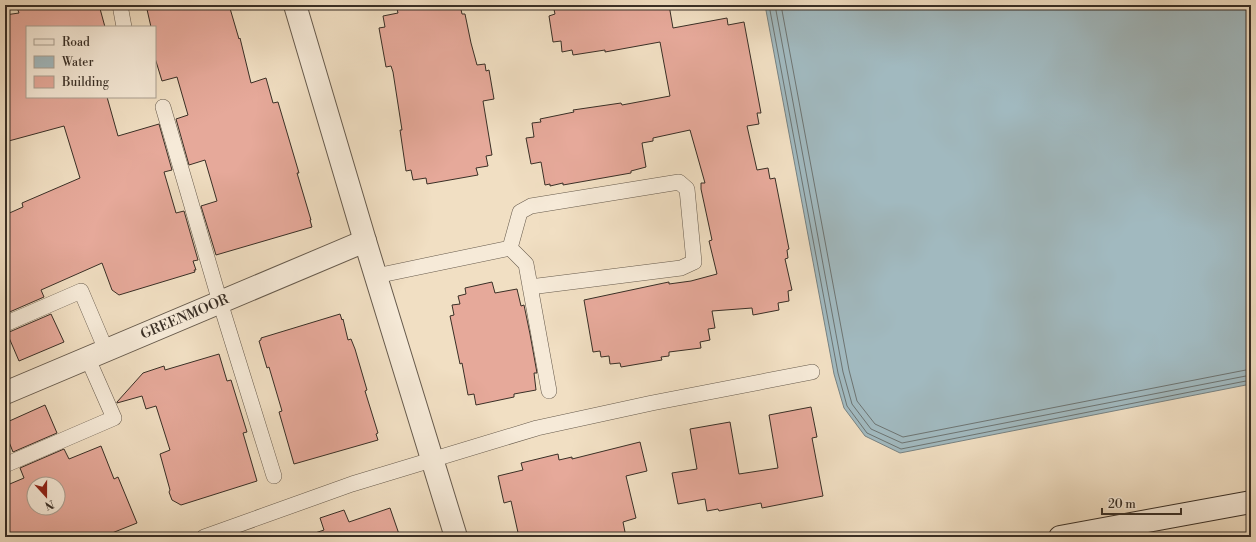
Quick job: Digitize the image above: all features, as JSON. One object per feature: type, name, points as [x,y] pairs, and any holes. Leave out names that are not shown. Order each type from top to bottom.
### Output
[{"type":"street","points":[[295,5],[431,460],[456,537]]},
{"type":"street","name":"GREENMOOR","points":[[5,393],[365,241]]},
{"type":"street","points":[[1060,537],[1251,502]]},
{"type":"lane","points":[[120,5],[124,26]]},
{"type":"lane","points":[[163,107],[220,302],[274,476]]},
{"type":"lane","points":[[510,248],[520,212],[531,206],[679,182],[687,189],[694,262],[681,268],[530,287]]},
{"type":"lane","points":[[376,276],[510,248]]},
{"type":"lane","points":[[510,248],[526,264],[549,390]]},
{"type":"lane","points":[[5,324],[81,291],[114,418],[5,465]]},
{"type":"lane","points":[[204,537],[352,484],[537,428],[652,403],[812,372]]},
{"type":"water","points":[[765,5],[1251,5],[1251,384],[900,453],[865,436],[844,408],[834,374]]},
{"type":"building","points":[[16,5],[99,5],[105,26],[26,26],[26,98],[107,98],[118,136],[159,124],[172,170],[164,172],[176,213],[184,211],[198,260],[193,261],[196,270],[194,270],[195,272],[119,295],[112,290],[102,263],[41,290],[44,297],[5,314],[5,215],[23,207],[22,203],[80,178],[64,126],[5,142],[5,15],[19,13]]},
{"type":"building","points":[[146,5],[229,5],[239,39],[240,38],[251,83],[266,78],[273,103],[278,102],[299,173],[297,173],[312,227],[216,255],[201,206],[217,201],[205,160],[189,165],[176,119],[188,115],[177,77],[162,81],[156,61],[156,26],[151,26]]},
{"type":"building","points":[[396,5],[460,5],[462,14],[465,14],[477,65],[485,64],[486,71],[489,70],[494,99],[483,101],[492,155],[486,156],[488,166],[476,168],[478,175],[427,184],[426,178],[413,180],[411,170],[406,171],[400,130],[402,130],[393,72],[391,66],[386,67],[379,28],[385,27],[383,16],[398,13]]},
{"type":"building","points":[[553,5],[669,5],[673,28],[727,18],[728,25],[744,22],[761,113],[757,113],[759,124],[747,126],[757,170],[768,168],[770,179],[775,178],[789,249],[787,250],[788,258],[785,259],[792,290],[788,291],[789,301],[778,303],[779,310],[753,315],[752,308],[712,311],[715,328],[708,329],[710,340],[700,342],[701,348],[669,352],[669,356],[661,357],[662,360],[621,367],[620,363],[610,364],[609,356],[601,357],[600,351],[593,352],[584,300],[669,282],[669,284],[691,281],[717,274],[709,241],[712,240],[701,189],[701,183],[705,183],[690,130],[653,138],[653,141],[642,143],[646,167],[631,171],[631,173],[550,186],[550,184],[545,185],[541,162],[531,164],[526,138],[534,137],[532,123],[541,122],[540,119],[574,112],[573,110],[621,103],[622,105],[670,96],[660,42],[605,52],[605,50],[573,55],[572,50],[562,52],[561,41],[553,42],[549,16],[555,14]]},
{"type":"building","points":[[492,282],[495,293],[517,289],[521,306],[524,305],[537,373],[534,373],[536,390],[514,394],[514,397],[476,405],[474,394],[468,395],[462,363],[460,364],[450,316],[454,315],[452,305],[460,304],[458,296],[466,294],[465,288]]},
{"type":"building","points":[[51,314],[64,342],[19,361],[7,333]]},
{"type":"building","points":[[340,314],[342,320],[343,319],[348,340],[351,339],[355,349],[367,390],[365,391],[378,433],[376,434],[378,440],[294,464],[279,412],[282,411],[269,367],[267,368],[259,341],[261,338]]},
{"type":"building","points":[[219,354],[227,381],[231,380],[247,432],[243,433],[257,481],[181,505],[172,500],[169,492],[170,490],[160,454],[170,450],[156,406],[146,409],[142,396],[117,402],[143,373],[164,366],[165,370]]},
{"type":"building","points":[[45,405],[57,433],[13,452],[5,432],[5,423]]},
{"type":"building","points":[[811,407],[817,437],[812,438],[823,496],[762,508],[761,503],[719,511],[718,509],[707,511],[705,499],[678,504],[672,473],[697,469],[690,429],[730,422],[739,474],[778,468],[769,415]]},
{"type":"building","points":[[640,442],[647,471],[626,476],[636,518],[623,522],[626,537],[519,537],[511,501],[504,503],[498,476],[523,470],[521,463],[558,454],[559,460],[572,457],[572,459]]},
{"type":"building","points":[[101,446],[114,479],[118,477],[137,523],[102,537],[5,537],[5,486],[24,478],[20,468],[64,449],[69,459]]},
{"type":"building","points":[[390,508],[400,537],[316,537],[315,533],[324,530],[320,518],[344,510],[349,522]]}]
